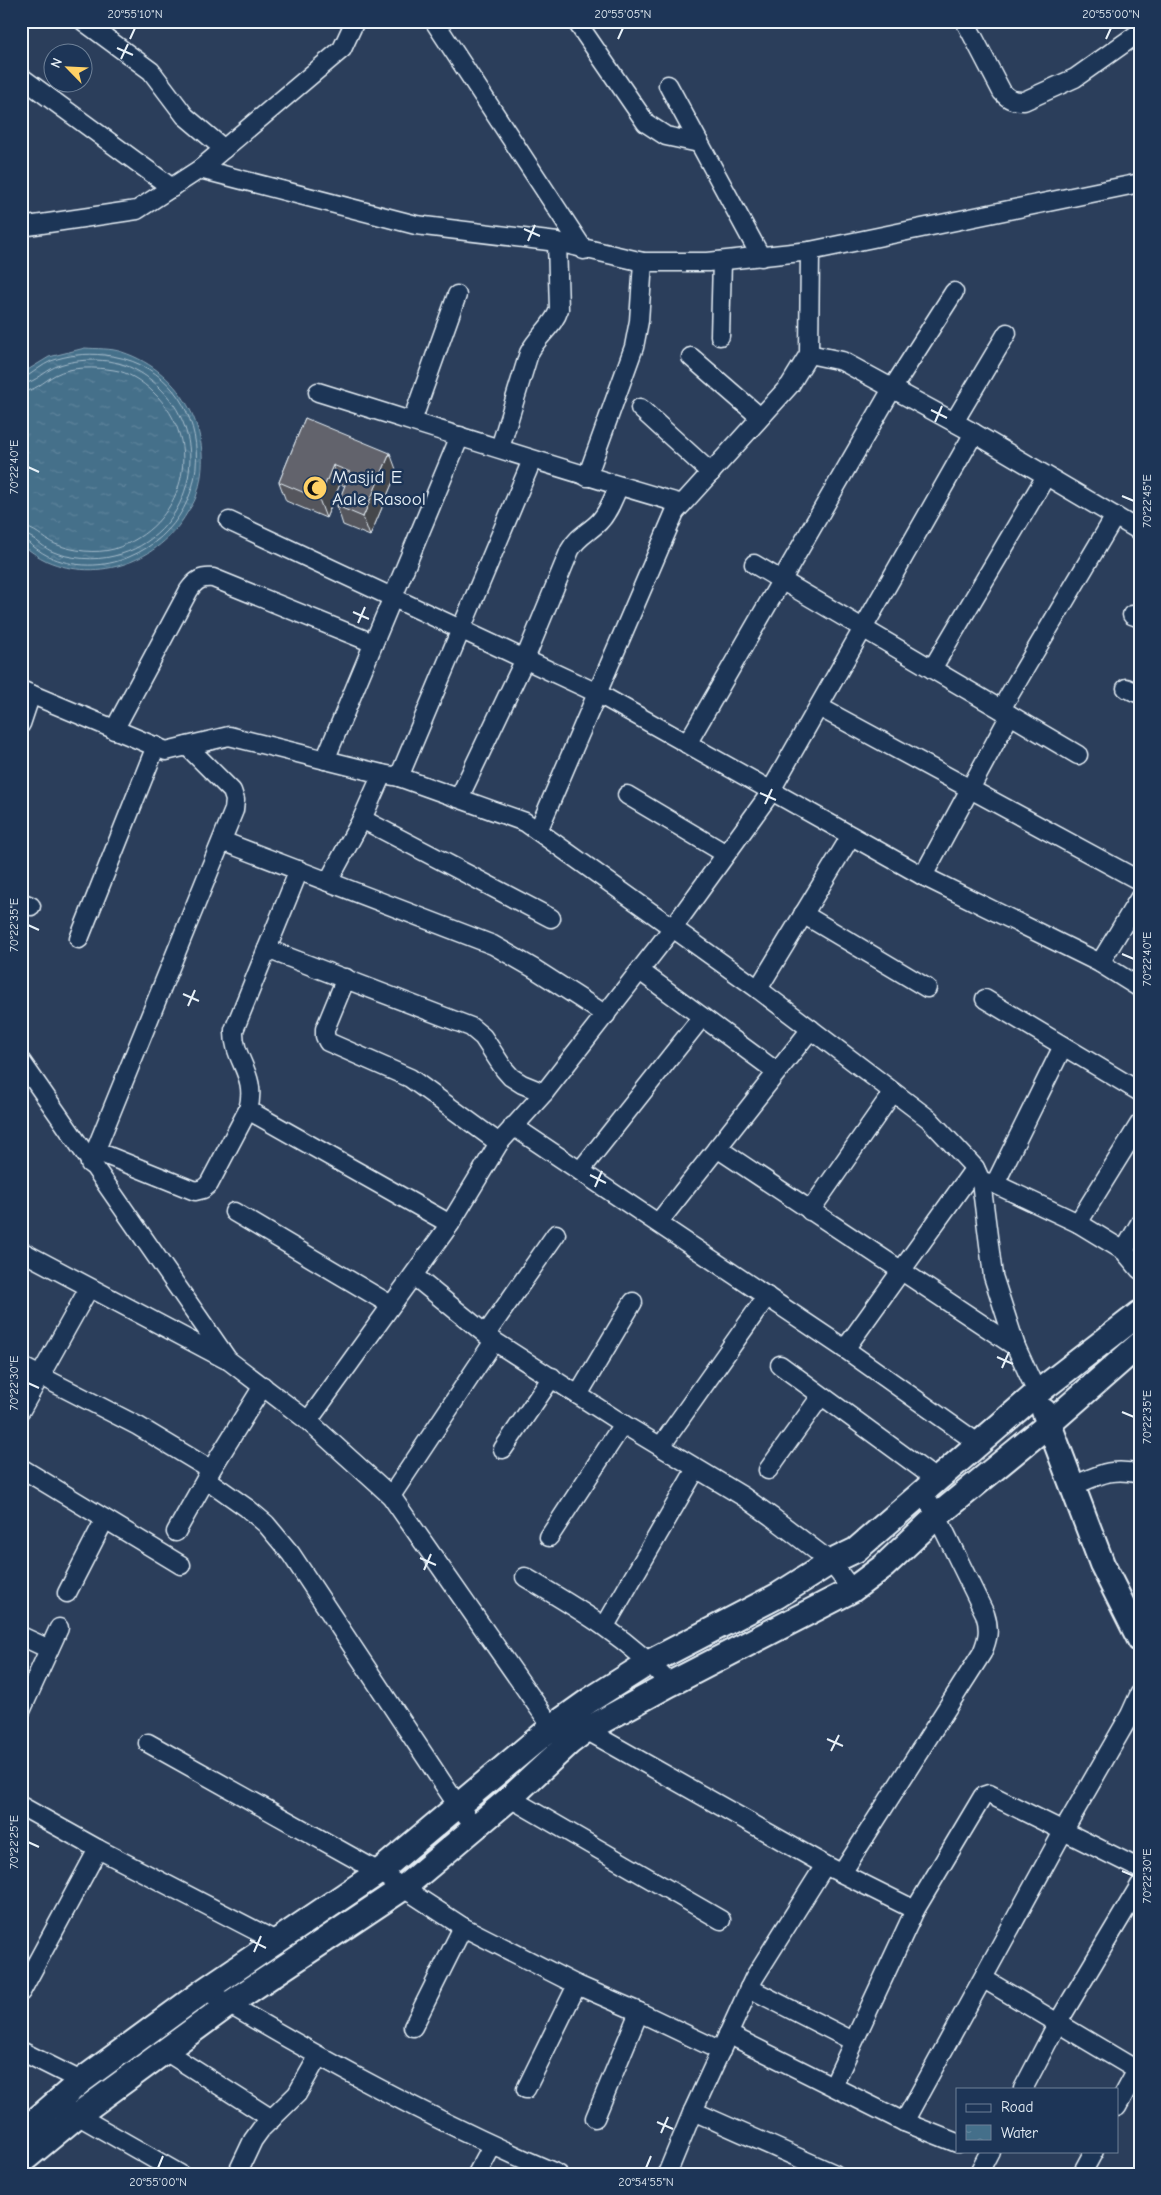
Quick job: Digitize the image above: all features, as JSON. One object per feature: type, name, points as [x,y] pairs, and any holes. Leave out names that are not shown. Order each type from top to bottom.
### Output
[{"type":"street","points":[[83,21],[151,71],[185,116],[224,149]]},
{"type":"street","points":[[21,227],[137,210],[200,169],[342,49],[355,21]]},
{"type":"street","points":[[434,21],[584,250]]},
{"type":"street","points":[[576,21],[646,123],[666,136],[700,143]]},
{"type":"street","points":[[965,21],[1002,92],[1008,99],[1014,101],[1024,101],[1075,78],[1140,32]]},
{"type":"street","points":[[21,77],[172,188]]},
{"type":"street","points":[[668,85],[761,257]]},
{"type":"street","points":[[200,169],[416,225],[557,242],[584,250],[643,262],[722,260],[810,252],[1140,183]]},
{"type":"street","points":[[500,448],[529,353],[533,345],[556,319],[559,309],[557,242]]},
{"type":"street","points":[[538,831],[675,512],[790,385],[809,354],[810,252]]},
{"type":"street","points":[[720,336],[722,260]]},
{"type":"street","points":[[587,476],[634,347],[639,321],[643,262]]},
{"type":"street","points":[[687,744],[892,389],[954,292]]},
{"type":"street","points":[[412,421],[458,295]]},
{"type":"street","points":[[954,422],[1007,334]]},
{"type":"street","points":[[809,354],[842,361],[1131,522],[1006,712],[970,789],[923,876]]},
{"type":"street","points":[[691,357],[760,417]]},
{"type":"street","points":[[318,392],[500,448],[532,460],[682,504]]},
{"type":"street","points":[[640,408],[711,473]]},
{"type":"street","points":[[308,1421],[450,1224],[499,1143],[544,1093],[640,971],[771,790],[974,433]]},
{"type":"street","points":[[325,760],[460,436]]},
{"type":"street","points":[[328,882],[362,819],[390,776],[461,628],[532,460]]},
{"type":"street","points":[[932,669],[1046,476]]},
{"type":"street","points":[[459,798],[525,659],[570,550],[575,541],[600,521],[607,512],[618,486]]},
{"type":"street","points":[[229,521],[597,693],[923,876],[1100,962],[1140,988]]},
{"type":"street","points":[[754,564],[1078,755]]},
{"type":"street","points":[[114,730],[188,590],[195,581],[205,577],[213,578],[373,643]]},
{"type":"street","points":[[21,724],[26,692],[166,751],[229,736],[390,776],[525,822],[758,989],[929,1119],[984,1178],[1078,1223],[1124,1251],[1140,1270]]},
{"type":"street","points":[[819,707],[1140,881]]},
{"type":"street","points":[[79,939],[156,746]]},
{"type":"street","points":[[93,1158],[234,810],[235,800],[232,791],[187,746]]},
{"type":"street","points":[[627,795],[726,854]]},
{"type":"street","points":[[362,819],[550,918]]},
{"type":"street","points":[[758,989],[851,836]]},
{"type":"street","points":[[222,840],[493,945],[533,968],[606,1015]]},
{"type":"street","points":[[93,1158],[195,1191],[203,1189],[209,1184],[248,1110],[252,1090],[234,1041],[234,1030],[298,870]]},
{"type":"street","points":[[1100,962],[1140,897]]},
{"type":"street","points":[[803,914],[927,988]]},
{"type":"street","points":[[267,949],[471,1027],[483,1037],[511,1077],[544,1093]]},
{"type":"street","points":[[640,971],[777,1072]]},
{"type":"street","points":[[346,978],[325,1030],[328,1042],[410,1078],[499,1143]]},
{"type":"street","points":[[985,999],[1140,1092]]},
{"type":"street","points":[[580,1171],[702,1017]]},
{"type":"street","points":[[658,1223],[811,1029]]},
{"type":"street","points":[[845,1349],[901,1272],[984,1178],[1063,1046]]},
{"type":"street","points":[[21,1062],[93,1158],[228,1360]]},
{"type":"street","points":[[810,1212],[893,1092]]},
{"type":"street","points":[[248,1110],[450,1224]]},
{"type":"street","points":[[1078,1223],[1140,1123]]},
{"type":"street","points":[[513,1126],[845,1349],[980,1444]]},
{"type":"street","points":[[717,1148],[810,1212],[1016,1347]]},
{"type":"street","points":[[984,1178],[993,1276],[1016,1347],[1037,1393],[1102,1564],[1140,1640]]},
{"type":"street","points":[[234,1212],[392,1305]]},
{"type":"street","points":[[1124,1251],[1140,1224]]},
{"type":"street","points":[[391,1496],[556,1234]]},
{"type":"street","points":[[21,1251],[228,1360],[308,1421],[391,1496],[552,1728],[578,1737],[915,1910]]},
{"type":"street","points":[[414,1276],[490,1337],[623,1424],[744,1497],[831,1562],[852,1590]]},
{"type":"street","points":[[21,1410],[89,1288]]},
{"type":"street","points":[[661,1446],[767,1296]]},
{"type":"street","points":[[578,1395],[633,1302]]},
{"type":"street","points":[[21,2133],[81,2081],[205,1990],[379,1872],[552,1728],[650,1662],[777,1596],[831,1562],[856,1550],[1037,1393],[1140,1313]]},
{"type":"street","points":[[21,2162],[78,2115],[229,2004],[403,1888],[510,1798],[578,1737],[670,1684],[852,1590],[884,1566],[937,1516],[1049,1424],[1140,1344]]},
{"type":"street","points":[[780,1365],[821,1396],[930,1487],[937,1516],[986,1614],[989,1628],[987,1641],[982,1653],[842,1874]]},
{"type":"street","points":[[21,1366],[138,1426],[208,1475],[266,1524],[291,1554],[458,1806],[475,1827]]},
{"type":"street","points":[[504,1449],[552,1377]]},
{"type":"street","points":[[176,1532],[208,1475],[263,1386]]},
{"type":"street","points":[[768,1470],[821,1396]]},
{"type":"street","points":[[549,1537],[623,1424]]},
{"type":"street","points":[[21,1468],[181,1565]]},
{"type":"street","points":[[605,1626],[696,1469]]},
{"type":"street","points":[[1073,1486],[1107,1471],[1118,1470],[1140,1474]]},
{"type":"street","points":[[67,1593],[106,1519]]},
{"type":"street","points":[[525,1576],[605,1626],[650,1662],[670,1684]]},
{"type":"street","points":[[21,1711],[59,1628]]},
{"type":"street","points":[[21,1636],[49,1649]]},
{"type":"street","points":[[904,2122],[1064,1830],[1130,1715],[1140,1693]]},
{"type":"street","points":[[148,1743],[379,1872],[463,1927],[577,1985],[721,2051]]},
{"type":"street","points":[[833,2086],[915,1910],[983,1796],[988,1794],[1140,1869]]},
{"type":"street","points":[[510,1798],[721,1920]]},
{"type":"street","points":[[21,1806],[98,1849],[276,1941]]},
{"type":"street","points":[[21,1992],[98,1849]]},
{"type":"street","points":[[667,2174],[693,2111],[749,1988],[825,1864]]},
{"type":"street","points":[[1024,2088],[1057,2024],[1140,1885]]},
{"type":"street","points":[[413,2027],[463,1927]]},
{"type":"street","points":[[984,1979],[1138,2071],[1118,2104]]},
{"type":"street","points":[[526,2089],[577,1985]]},
{"type":"street","points":[[749,1988],[853,2041]]},
{"type":"street","points":[[205,1990],[318,2057],[492,2146],[558,2174]]},
{"type":"street","points":[[595,2118],[639,2012]]},
{"type":"street","points":[[728,2034],[904,2122],[956,2143]]},
{"type":"street","points":[[21,2051],[81,2081]]},
{"type":"street","points":[[165,2051],[272,2119]]},
{"type":"street","points":[[237,2174],[253,2140],[296,2094],[318,2057]]},
{"type":"street","points":[[54,2103],[180,2174]]},
{"type":"street","points":[[693,2111],[835,2174]]},
{"type":"street","points":[[477,2174],[492,2146]]},
{"type":"street","points":[[1082,2173],[1093,2152]]},
{"type":"street","points":[[978,2174],[985,2153]]},
{"type":"water","points":[[85,348],[122,352],[144,361],[162,375],[178,391],[190,409],[198,430],[202,451],[201,474],[196,497],[175,530],[144,556],[126,564],[86,570],[47,561],[21,544],[21,374],[49,357]]},
{"type":"building","points":[[305,418],[390,453],[363,517],[337,506],[350,472],[333,465],[319,499],[279,482]]},
{"type":"place","name":"Masjid E Aale Rasool","points":[[315,488]]}]
